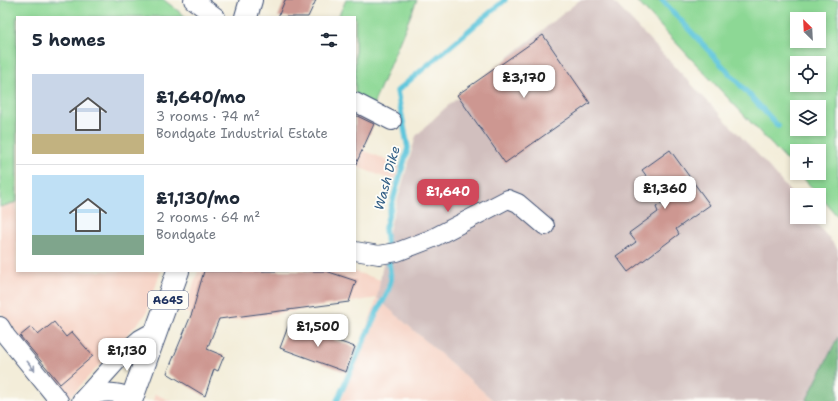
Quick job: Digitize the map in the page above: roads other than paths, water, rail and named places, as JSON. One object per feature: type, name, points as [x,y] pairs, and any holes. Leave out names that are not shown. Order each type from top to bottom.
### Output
[{"type":"highway","points":[[246,16],[251,0]]},
{"type":"highway","name":"A645","points":[[131,399],[158,329],[178,272]]},
{"type":"street","points":[[193,0],[215,16]]},
{"type":"street","points":[[356,103],[392,121]]},
{"type":"street","points":[[356,251],[370,255],[390,253],[431,239],[508,199],[518,203],[545,226]]},
{"type":"street","points":[[82,400],[126,351],[140,339],[158,329]]},
{"type":"street","points":[[3,331],[59,401]]},
{"type":"street","points":[[82,400],[99,392],[119,392],[131,399]]},
{"type":"waterway","name":"Wash Dike","points":[[337,401],[378,310],[387,294],[391,280],[385,228],[408,148],[397,91],[505,0]]},
{"type":"waterway","points":[[662,0],[778,126]]}]
